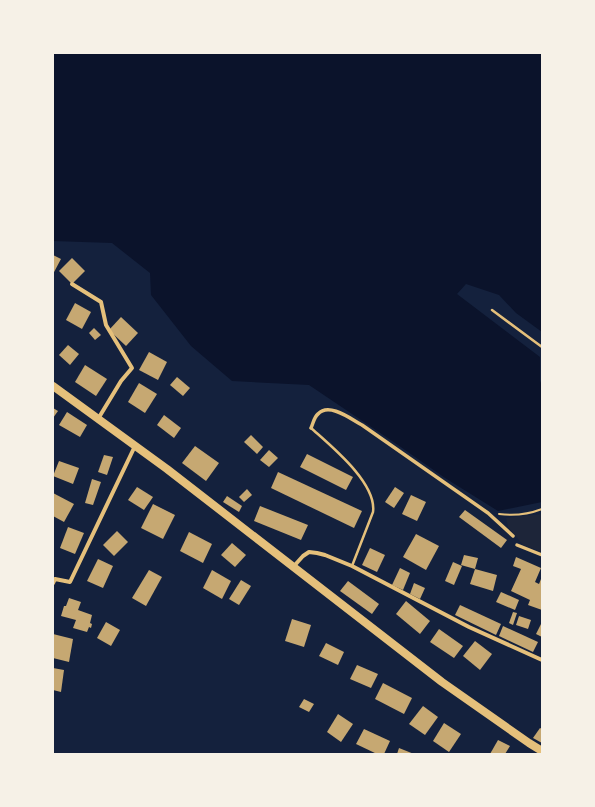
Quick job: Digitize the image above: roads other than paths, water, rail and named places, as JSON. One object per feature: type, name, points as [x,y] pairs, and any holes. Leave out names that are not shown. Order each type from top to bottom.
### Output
[{"type":"main road","points":[[53,386],[135,446],[168,468],[442,682],[542,751]]},
{"type":"street","points":[[72,284],[101,302],[106,325],[132,368],[121,381],[98,419]]},
{"type":"street","points":[[311,428],[316,415],[321,410],[329,409],[342,414],[362,425],[488,513],[513,536]]},
{"type":"street","points":[[53,583],[56,579],[70,582],[135,446]]},
{"type":"street","points":[[517,545],[542,555]]},
{"type":"street","points":[[294,566],[309,552],[325,555],[352,566],[469,627],[542,660]]},
{"type":"lane","points":[[492,310],[542,347]]},
{"type":"lane","points":[[311,428],[357,472],[372,497],[374,504],[373,512],[352,566]]}]
